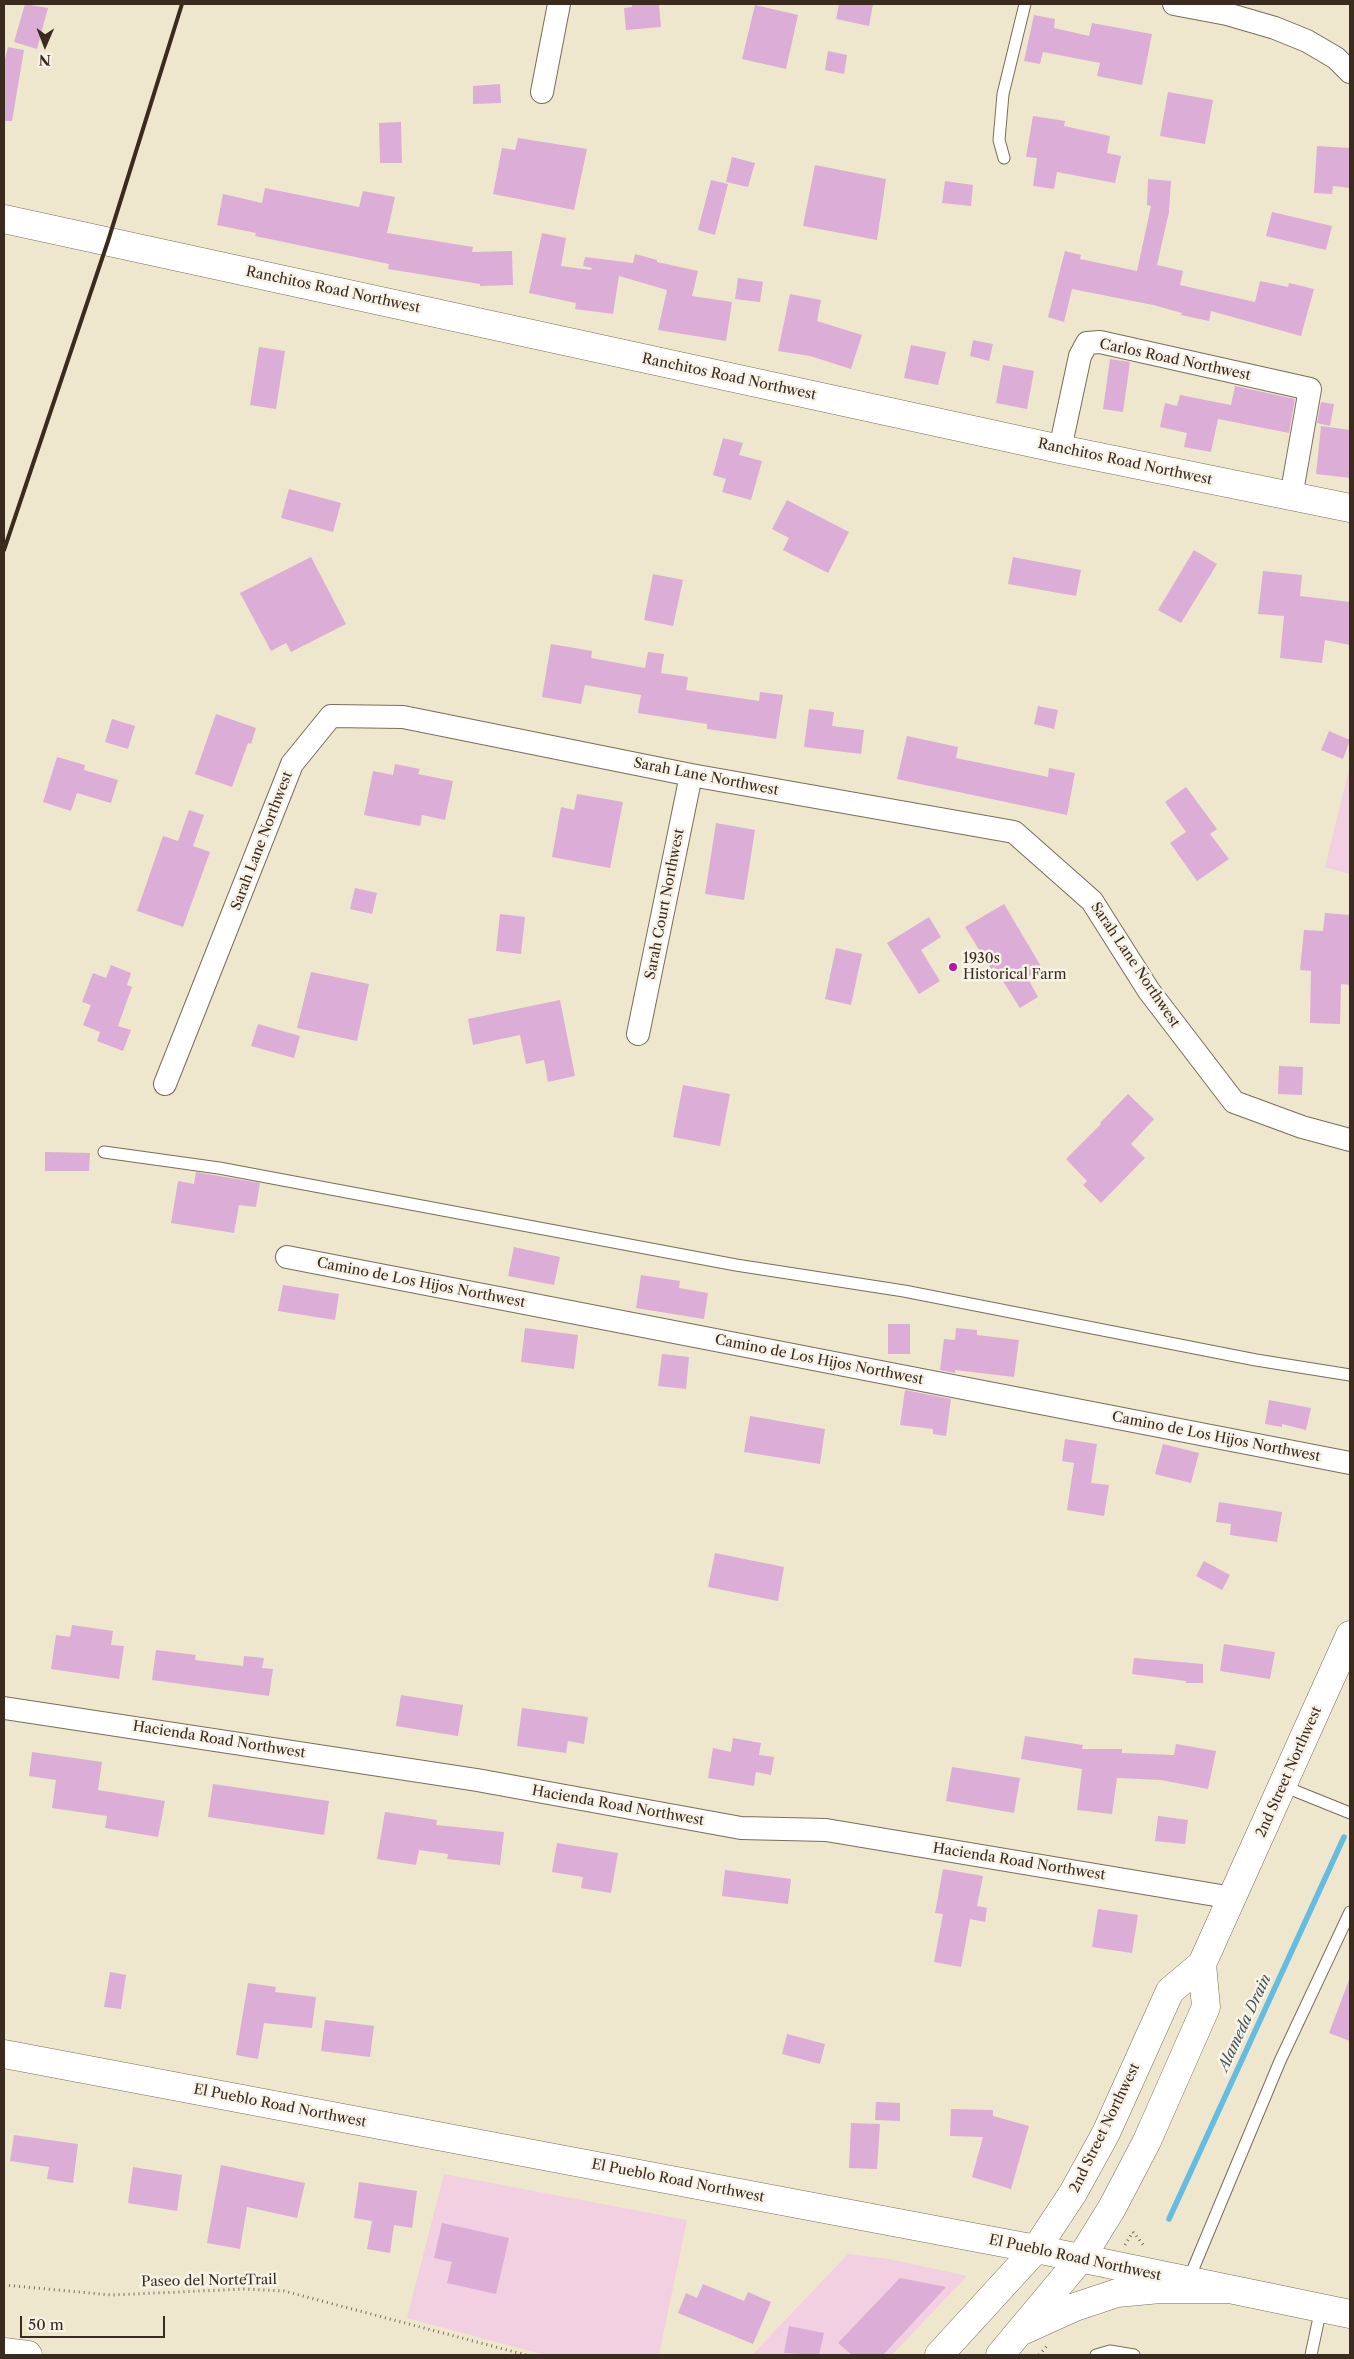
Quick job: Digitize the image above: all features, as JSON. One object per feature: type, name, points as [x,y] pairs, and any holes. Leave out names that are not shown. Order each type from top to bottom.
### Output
[{"type":"main road","name":"Ranchitos Road Northwest","points":[[4,219],[1060,449],[1350,508]]},
{"type":"main road","name":"2nd Street Northwest","points":[[939,2355],[1036,2248],[1073,2194],[1106,2133],[1170,1991],[1202,1964],[1350,1635]]},
{"type":"main road","points":[[1000,2355],[1081,2258],[1112,2208],[1148,2141],[1206,2007],[1202,1964]]},
{"type":"main road","name":"El Pueblo Road Northwest","points":[[4,2054],[1036,2248],[1350,2314]]},
{"type":"main road","points":[[1018,2333],[1074,2307],[1116,2293],[1160,2289],[1225,2289]]},
{"type":"main road","points":[[4,2352],[28,2355]]},
{"type":"street","points":[[542,92],[559,4]]},
{"type":"street","points":[[1174,4],[1227,14],[1274,28],[1307,41],[1336,58],[1350,72]]},
{"type":"street","name":"Carlos Road Northwest","points":[[1060,449],[1080,356],[1087,343],[1100,342],[1310,389],[1291,497]]},
{"type":"street","name":"Sarah Lane Northwest","points":[[165,1084],[292,764],[331,716],[403,717],[691,775],[1014,832],[1092,901],[1149,991],[1234,1102],[1302,1127],[1350,1140]]},
{"type":"street","name":"Sarah Court Northwest","points":[[638,1034],[691,775]]},
{"type":"street","name":"Camino de Los Hijos Northwest","points":[[287,1257],[1350,1463]]},
{"type":"street","name":"Hacienda Road Northwest","points":[[4,1708],[477,1780],[741,1828],[826,1830],[1233,1898]]},
{"type":"lane","points":[[1004,158],[999,140],[1003,94],[1025,4]]},
{"type":"lane","points":[[104,1152],[219,1168],[727,1263],[904,1291],[1256,1360],[1350,1376]]},
{"type":"lane","points":[[1283,1786],[1350,1812]]},
{"type":"lane","points":[[1188,2281],[1280,2061],[1350,1912]]},
{"type":"lane","points":[[1311,2355],[1321,2308]]},
{"type":"lane","points":[[1096,2355],[1110,2351],[1134,2355]]},
{"type":"path","name":"Paseo del NorteTrail","points":[[4,2285],[111,2295],[245,2289],[284,2291],[526,2355]]},
{"type":"shaded area","points":[[1350,765],[1350,874],[1325,867]]},
{"type":"shaded area","points":[[444,2174],[687,2220],[659,2355],[545,2355],[407,2318]]},
{"type":"shaded area","points":[[848,2254],[889,2259],[967,2276],[892,2355],[752,2355]]},
{"type":"building","points":[[25,4],[48,8],[37,49],[14,42]]},
{"type":"building","points":[[632,4],[659,4],[661,27],[626,30],[624,8],[632,7]]},
{"type":"building","points":[[839,4],[873,4],[869,26],[836,19]]},
{"type":"building","points":[[755,5],[798,15],[786,69],[742,59]]},
{"type":"building","points":[[1034,15],[1055,19],[1054,28],[1089,36],[1092,23],[1152,34],[1142,85],[1097,76],[1100,63],[1043,52],[1040,64],[1024,61]]},
{"type":"building","points":[[8,47],[24,50],[12,121],[4,121],[4,64]]},
{"type":"building","points":[[828,51],[847,55],[844,74],[825,70]]},
{"type":"building","points":[[500,84],[501,103],[473,104],[473,86]]},
{"type":"building","points":[[1168,92],[1213,100],[1205,144],[1160,136]]},
{"type":"building","points":[[1033,116],[1065,121],[1064,126],[1110,136],[1107,153],[1121,156],[1115,183],[1057,172],[1054,189],[1033,186],[1037,158],[1026,157]]},
{"type":"building","points":[[401,122],[402,163],[380,163],[379,123]]},
{"type":"building","points":[[518,138],[587,149],[574,210],[493,194],[502,148],[515,150]]},
{"type":"building","points":[[1317,146],[1350,148],[1350,188],[1333,186],[1332,194],[1314,193]]},
{"type":"building","points":[[732,157],[755,163],[748,187],[726,182]]},
{"type":"building","points":[[815,165],[886,179],[877,240],[803,226]]},
{"type":"building","points":[[1148,179],[1171,181],[1169,212],[1157,265],[1183,271],[1180,285],[1255,302],[1260,281],[1288,287],[1289,283],[1314,289],[1301,336],[1211,311],[1209,321],[1181,315],[1182,313],[1153,305],[1072,289],[1064,322],[1048,317],[1065,251],[1081,255],[1080,259],[1137,271],[1151,206],[1147,205]]},
{"type":"building","points":[[711,180],[728,184],[715,235],[698,230]]},
{"type":"building","points":[[945,181],[973,185],[971,206],[942,203]]},
{"type":"building","points":[[265,188],[359,207],[363,191],[395,197],[387,233],[473,247],[472,252],[512,251],[513,285],[480,286],[480,284],[388,269],[389,264],[255,236],[256,233],[217,225],[223,194],[262,203]]},
{"type":"building","points":[[1272,212],[1332,226],[1326,250],[1266,236]]},
{"type":"building","points":[[542,233],[566,238],[561,266],[591,270],[592,268],[583,266],[585,257],[633,263],[635,254],[657,260],[657,262],[698,271],[692,296],[732,302],[726,341],[658,330],[667,290],[619,276],[613,314],[575,309],[576,303],[529,293]]},
{"type":"building","points":[[738,278],[763,282],[760,302],[735,299]]},
{"type":"building","points":[[790,294],[821,300],[817,321],[862,335],[851,369],[810,356],[778,351]]},
{"type":"building","points":[[973,340],[993,344],[989,361],[970,356]]},
{"type":"building","points":[[911,345],[946,352],[938,385],[904,378]]},
{"type":"building","points":[[259,347],[285,351],[276,409],[250,405]]},
{"type":"building","points":[[1110,359],[1130,362],[1123,412],[1103,409]]},
{"type":"building","points":[[1003,365],[1034,371],[1027,409],[996,403]]},
{"type":"building","points":[[1235,386],[1295,399],[1289,433],[1218,419],[1211,452],[1184,447],[1187,433],[1160,427],[1165,403],[1177,406],[1180,395],[1231,405]]},
{"type":"building","points":[[1321,402],[1334,404],[1330,426],[1317,423]]},
{"type":"building","points":[[1321,426],[1350,430],[1350,478],[1316,474]]},
{"type":"building","points":[[723,438],[743,443],[739,455],[762,461],[751,500],[722,492],[726,479],[713,475]]},
{"type":"building","points":[[289,489],[341,503],[333,532],[281,518]]},
{"type":"building","points":[[787,500],[849,532],[828,573],[783,550],[789,538],[772,529]]},
{"type":"building","points":[[1194,550],[1217,564],[1181,623],[1158,610]]},
{"type":"building","points":[[311,557],[346,624],[291,652],[286,643],[271,651],[240,593]]},
{"type":"building","points":[[1013,557],[1081,570],[1076,596],[1008,584]]},
{"type":"building","points":[[1263,571],[1302,575],[1300,596],[1350,602],[1350,645],[1325,640],[1322,663],[1280,658],[1284,616],[1258,614]]},
{"type":"building","points":[[653,574],[683,580],[673,626],[644,620]]},
{"type":"building","points":[[551,644],[592,651],[591,658],[645,668],[648,652],[664,654],[661,673],[688,677],[686,690],[759,701],[760,692],[783,695],[776,739],[707,729],[707,724],[638,713],[641,695],[585,685],[581,704],[542,697]]},
{"type":"building","points":[[1038,706],[1058,710],[1054,729],[1034,724]]},
{"type":"building","points":[[809,709],[834,712],[832,726],[864,730],[861,754],[804,747]]},
{"type":"building","points":[[216,714],[256,728],[251,744],[248,743],[232,787],[195,774]]},
{"type":"building","points":[[112,719],[135,726],[128,749],[105,742]]},
{"type":"building","points":[[1329,731],[1350,740],[1343,759],[1321,750]]},
{"type":"building","points":[[907,736],[958,747],[956,758],[1048,777],[1049,768],[1075,773],[1067,815],[897,779]]},
{"type":"building","points":[[57,757],[85,765],[84,770],[118,780],[111,803],[77,793],[71,811],[43,802]]},
{"type":"building","points":[[395,764],[420,769],[418,774],[453,781],[445,820],[422,815],[420,826],[364,815],[373,771],[393,775]]},
{"type":"building","points":[[1186,787],[1217,829],[1210,834],[1229,859],[1197,881],[1170,843],[1186,832],[1165,802]]},
{"type":"building","points":[[577,794],[623,802],[610,868],[552,857],[561,807],[574,810]]},
{"type":"building","points":[[189,810],[204,815],[193,846],[210,852],[183,927],[137,911],[163,836],[178,841]]},
{"type":"building","points":[[716,823],[755,830],[744,900],[705,894]]},
{"type":"building","points":[[355,888],[377,893],[372,914],[350,909]]},
{"type":"building","points":[[1004,904],[1042,968],[1027,977],[1038,997],[1020,1008],[994,967],[991,969],[965,927]]},
{"type":"building","points":[[1325,913],[1350,915],[1350,985],[1341,984],[1340,1024],[1310,1023],[1311,971],[1300,970],[1304,930],[1323,931]]},
{"type":"building","points":[[500,914],[525,917],[521,954],[496,951]]},
{"type":"building","points":[[929,917],[941,937],[921,950],[940,981],[919,994],[887,943]]},
{"type":"building","points":[[836,948],[862,954],[851,1005],[825,999]]},
{"type":"building","points":[[111,965],[131,973],[127,985],[132,987],[118,1026],[131,1030],[123,1051],[97,1041],[100,1032],[83,1025],[91,1005],[82,1002],[93,973],[106,978]]},
{"type":"building","points":[[311,972],[369,984],[357,1041],[297,1028]]},
{"type":"building","points":[[560,1000],[575,1076],[548,1082],[544,1060],[526,1064],[520,1035],[473,1045],[468,1019]]},
{"type":"building","points":[[258,1024],[300,1036],[294,1058],[251,1046]]},
{"type":"building","points":[[1279,1066],[1303,1067],[1302,1095],[1278,1094]]},
{"type":"building","points":[[683,1085],[730,1094],[720,1146],[673,1137]]},
{"type":"building","points":[[1128,1094],[1154,1119],[1131,1144],[1145,1158],[1101,1203],[1083,1185],[1087,1181],[1066,1159]]},
{"type":"building","points":[[45,1152],[90,1153],[89,1171],[45,1171]]},
{"type":"building","points":[[196,1172],[260,1183],[256,1207],[239,1205],[234,1233],[171,1223],[178,1181],[194,1184]]},
{"type":"building","points":[[514,1247],[560,1257],[554,1285],[508,1276]]},
{"type":"building","points":[[641,1275],[680,1281],[679,1288],[708,1293],[704,1319],[636,1308]]},
{"type":"building","points":[[283,1285],[339,1294],[335,1320],[278,1311]]},
{"type":"building","points":[[888,1324],[910,1324],[910,1354],[888,1354]]},
{"type":"building","points":[[525,1328],[578,1335],[574,1369],[521,1362]]},
{"type":"building","points":[[956,1328],[977,1330],[977,1335],[1019,1340],[1014,1377],[955,1370],[955,1373],[940,1370],[944,1339],[955,1340]]},
{"type":"building","points":[[662,1354],[689,1357],[686,1389],[658,1386]]},
{"type":"building","points":[[905,1390],[951,1399],[946,1436],[933,1434],[933,1429],[900,1425]]},
{"type":"building","points":[[1269,1400],[1311,1408],[1306,1430],[1282,1424],[1282,1427],[1265,1424]]},
{"type":"building","points":[[750,1416],[825,1429],[820,1464],[744,1452]]},
{"type":"building","points":[[1065,1439],[1097,1444],[1091,1483],[1109,1485],[1104,1516],[1067,1510],[1074,1463],[1062,1461]]},
{"type":"building","points":[[1163,1444],[1199,1453],[1191,1483],[1155,1474]]},
{"type":"building","points":[[1219,1502],[1282,1512],[1277,1542],[1230,1535],[1231,1524],[1216,1522]]},
{"type":"building","points":[[715,1553],[784,1567],[778,1601],[708,1587]]},
{"type":"building","points":[[1204,1561],[1230,1575],[1222,1590],[1196,1576]]},
{"type":"building","points":[[72,1625],[113,1631],[111,1645],[124,1646],[119,1679],[51,1669],[56,1635],[70,1637]]},
{"type":"building","points":[[1224,1644],[1275,1652],[1270,1679],[1220,1671]]},
{"type":"building","points":[[156,1650],[196,1655],[195,1660],[243,1666],[244,1656],[264,1658],[262,1668],[273,1669],[269,1696],[152,1680]]},
{"type":"building","points":[[1134,1658],[1203,1664],[1203,1683],[1186,1683],[1186,1681],[1132,1674]]},
{"type":"building","points":[[401,1695],[463,1705],[458,1736],[396,1726]]},
{"type":"building","points":[[522,1708],[588,1717],[584,1744],[568,1741],[566,1753],[517,1746]]},
{"type":"building","points":[[1025,1736],[1083,1745],[1082,1749],[1122,1749],[1122,1753],[1174,1755],[1176,1744],[1216,1751],[1208,1789],[1161,1780],[1117,1778],[1112,1814],[1077,1810],[1082,1769],[1021,1759]]},
{"type":"building","points":[[733,1738],[761,1743],[759,1755],[774,1757],[771,1775],[756,1772],[754,1786],[708,1778],[713,1748],[731,1752]]},
{"type":"building","points":[[32,1752],[102,1762],[98,1790],[165,1801],[158,1837],[105,1828],[107,1816],[52,1808],[56,1780],[29,1776]]},
{"type":"building","points":[[952,1767],[1020,1778],[1014,1813],[946,1801]]},
{"type":"building","points":[[213,1784],[329,1801],[324,1835],[208,1817]]},
{"type":"building","points":[[385,1812],[437,1820],[436,1825],[504,1832],[500,1865],[447,1859],[448,1854],[419,1850],[416,1865],[377,1859]]},
{"type":"building","points":[[1158,1816],[1188,1820],[1185,1844],[1155,1841]]},
{"type":"building","points":[[557,1843],[618,1853],[611,1893],[581,1888],[583,1877],[552,1872]]},
{"type":"building","points":[[943,1869],[983,1876],[977,1906],[987,1908],[985,1922],[970,1919],[961,1967],[934,1962],[943,1914],[935,1913]]},
{"type":"building","points":[[725,1870],[791,1879],[788,1904],[722,1896]]},
{"type":"building","points":[[1098,1909],[1138,1915],[1132,1953],[1092,1947]]},
{"type":"building","points":[[110,1972],[126,1975],[121,2009],[104,2007]]},
{"type":"building","points":[[1350,1980],[1350,2041],[1329,2033]]},
{"type":"building","points":[[248,1983],[276,1987],[275,1992],[316,1997],[312,2028],[264,2023],[258,2059],[236,2055]]},
{"type":"building","points":[[325,2020],[374,2026],[370,2057],[321,2051]]},
{"type":"building","points":[[787,2034],[825,2044],[820,2064],[782,2054]]},
{"type":"building","points":[[876,2102],[900,2103],[900,2121],[875,2120]]},
{"type":"building","points":[[951,2109],[993,2110],[993,2116],[1029,2126],[1011,2189],[972,2177],[983,2137],[950,2136]]},
{"type":"building","points":[[851,2123],[880,2124],[877,2169],[849,2168]]},
{"type":"building","points":[[14,2135],[78,2144],[73,2183],[47,2179],[49,2167],[10,2161]]},
{"type":"building","points":[[221,2165],[305,2183],[297,2218],[247,2207],[240,2249],[207,2243]]},
{"type":"building","points":[[133,2167],[182,2175],[177,2211],[128,2203]]},
{"type":"building","points":[[359,2182],[417,2191],[412,2228],[394,2225],[390,2253],[367,2249],[372,2221],[354,2218]]},
{"type":"building","points":[[442,2223],[509,2238],[496,2294],[447,2283],[452,2262],[434,2258]]},
{"type":"building","points":[[900,2278],[946,2287],[883,2355],[852,2355],[838,2343]]},
{"type":"building","points":[[703,2284],[744,2301],[748,2292],[771,2302],[753,2344],[678,2313],[686,2293],[697,2298]]},
{"type":"building","points":[[789,2326],[824,2333],[819,2355],[784,2353]]},
{"type":"waterway","name":"Alameda Drain","points":[[1169,2219],[1344,1837]]},
{"type":"railway","points":[[4,550],[108,241],[182,4]]},
{"type":"place","name":"1930s Historical Farm","points":[[953,967]]}]
